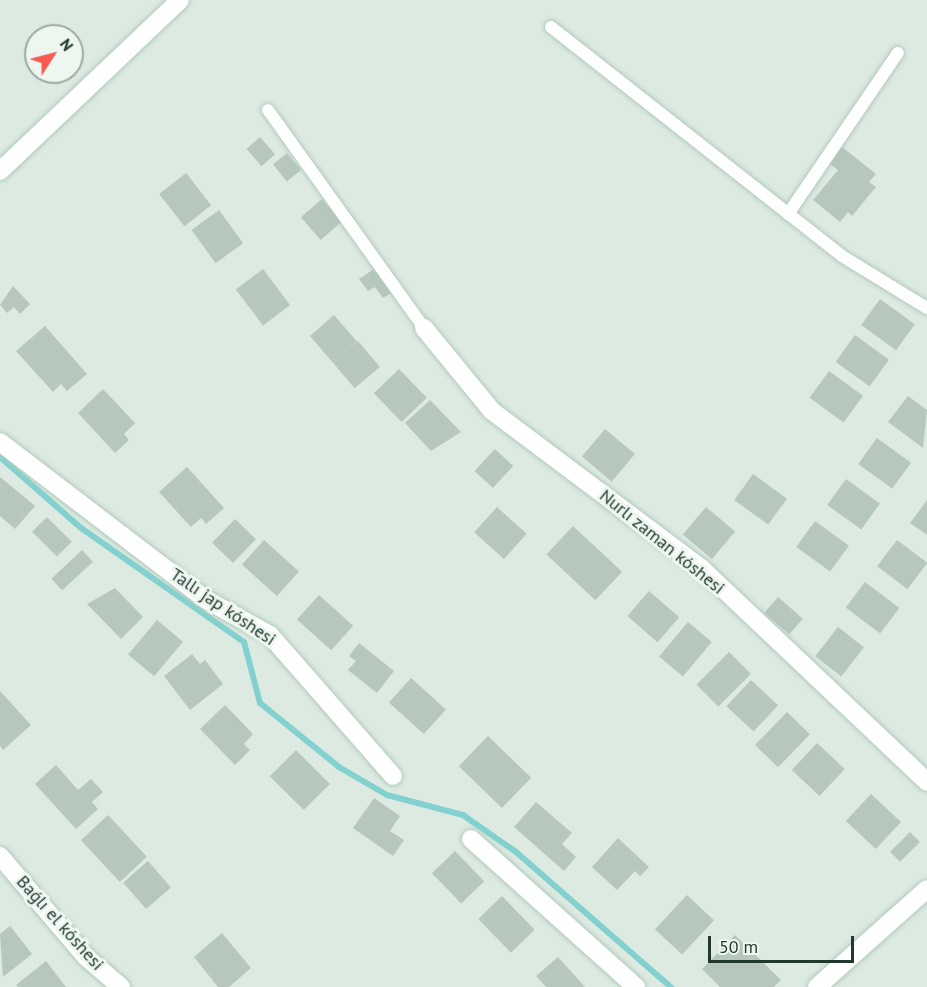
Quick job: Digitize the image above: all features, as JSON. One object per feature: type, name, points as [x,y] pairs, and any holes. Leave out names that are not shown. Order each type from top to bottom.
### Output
[{"type":"street","points":[[0,171],[180,0]]},
{"type":"street","name":"Nurlı zaman kóshesi","points":[[424,327],[492,411],[701,568],[927,782]]},
{"type":"street","name":"Tallı jap kóshesi","points":[[0,442],[207,600],[270,635],[393,776]]},
{"type":"street","points":[[471,839],[636,987]]},
{"type":"street","name":"Baǵlı el kóshesi","points":[[0,856],[86,957],[121,987]]},
{"type":"street","points":[[817,987],[927,889]]},
{"type":"lane","points":[[551,27],[842,256],[927,308]]},
{"type":"lane","points":[[788,214],[898,53]]},
{"type":"lane","points":[[268,110],[424,327]]},
{"type":"building","points":[[260,137],[275,154],[262,166],[246,149]]},
{"type":"building","points":[[842,147],[876,174],[869,182],[876,187],[852,216],[848,212],[840,222],[813,200],[838,170],[829,163]]},
{"type":"building","points":[[287,153],[301,170],[287,181],[273,164]]},
{"type":"building","points":[[186,173],[211,205],[184,226],[159,194]]},
{"type":"building","points":[[322,199],[342,222],[321,240],[301,217]]},
{"type":"building","points":[[219,210],[243,243],[216,263],[191,230]]},
{"type":"building","points":[[263,269],[290,305],[263,325],[236,289]]},
{"type":"building","points":[[374,269],[391,293],[383,298],[375,287],[368,291],[359,279]]},
{"type":"building","points":[[13,286],[30,304],[20,314],[14,307],[7,313],[0,305]]},
{"type":"building","points":[[880,299],[915,324],[896,350],[861,325]]},
{"type":"building","points":[[334,315],[357,341],[333,362],[310,336]]},
{"type":"building","points":[[45,326],[87,374],[67,391],[61,384],[53,392],[16,351]]},
{"type":"building","points":[[855,335],[889,360],[870,386],[836,362]]},
{"type":"building","points":[[358,341],[380,367],[355,388],[333,362]]},
{"type":"building","points":[[399,369],[427,398],[402,422],[374,393]]},
{"type":"building","points":[[829,371],[863,396],[844,422],[810,398]]},
{"type":"building","points":[[103,389],[135,423],[124,434],[129,440],[115,453],[78,413]]},
{"type":"building","points":[[908,396],[927,410],[923,448],[888,422]]},
{"type":"building","points":[[430,400],[461,432],[431,451],[405,423]]},
{"type":"building","points":[[605,429],[635,454],[612,482],[582,457]]},
{"type":"building","points":[[877,438],[911,463],[892,489],[858,464]]},
{"type":"building","points":[[495,449],[513,466],[493,488],[475,471]]},
{"type":"building","points":[[187,467],[224,508],[206,524],[201,518],[191,527],[159,492]]},
{"type":"building","points":[[753,474],[787,499],[768,525],[734,500]]},
{"type":"building","points":[[0,477],[35,506],[15,529],[0,516]]},
{"type":"building","points":[[846,479],[880,504],[861,530],[827,505]]},
{"type":"building","points":[[927,500],[927,535],[910,523]]},
{"type":"building","points":[[497,507],[527,534],[504,559],[474,532]]},
{"type":"building","points":[[706,507],[735,531],[712,559],[683,535]]},
{"type":"building","points":[[47,517],[72,542],[57,557],[32,532]]},
{"type":"building","points":[[235,519],[256,539],[233,563],[212,543]]},
{"type":"building","points":[[815,521],[849,546],[830,572],[796,547]]},
{"type":"building","points":[[573,526],[622,572],[595,600],[546,555]]},
{"type":"building","points":[[264,540],[299,571],[277,596],[242,565]]},
{"type":"building","points":[[897,540],[927,563],[907,589],[877,566]]},
{"type":"building","points":[[82,550],[93,562],[62,590],[51,579]]},
{"type":"building","points":[[865,582],[899,608],[880,633],[846,608]]},
{"type":"building","points":[[115,588],[143,617],[121,639],[87,604]]},
{"type":"building","points":[[649,591],[679,617],[658,642],[627,616]]},
{"type":"building","points":[[319,595],[353,626],[331,650],[297,620]]},
{"type":"building","points":[[778,597],[803,619],[789,634],[764,613]]},
{"type":"building","points":[[157,620],[183,642],[154,676],[128,654]]},
{"type":"building","points":[[688,622],[712,642],[683,676],[659,656]]},
{"type":"building","points":[[838,627],[864,647],[841,676],[815,656]]},
{"type":"building","points":[[359,643],[394,671],[377,693],[348,670],[356,661],[349,656]]},
{"type":"building","points":[[729,652],[751,674],[718,706],[696,685]]},
{"type":"building","points":[[192,654],[200,664],[205,660],[223,684],[190,710],[164,676]]},
{"type":"building","points":[[411,678],[446,709],[424,734],[389,703]]},
{"type":"building","points":[[751,680],[778,705],[754,732],[726,706]]},
{"type":"building","points":[[0,691],[31,725],[3,750],[0,746]]},
{"type":"building","points":[[225,705],[253,734],[244,744],[250,750],[235,765],[200,729]]},
{"type":"building","points":[[787,712],[810,734],[778,767],[755,745]]},
{"type":"building","points":[[488,736],[531,778],[502,808],[459,766]]},
{"type":"building","points":[[817,743],[845,769],[820,796],[792,770]]},
{"type":"building","points":[[296,750],[330,784],[304,810],[270,776]]},
{"type":"building","points":[[56,765],[78,790],[91,779],[103,792],[92,802],[98,809],[76,829],[35,784]]},
{"type":"building","points":[[871,794],[901,822],[876,849],[846,821]]},
{"type":"building","points":[[374,798],[400,816],[390,831],[404,840],[393,856],[353,828]]},
{"type":"building","points":[[536,802],[572,833],[562,844],[576,857],[564,871],[514,827]]},
{"type":"building","points":[[108,815],[147,857],[120,882],[81,840]]},
{"type":"building","points":[[910,832],[920,842],[900,862],[890,852]]},
{"type":"building","points":[[618,838],[649,867],[640,876],[635,871],[617,890],[592,867]]},
{"type":"building","points":[[455,851],[484,881],[461,903],[432,873]]},
{"type":"building","points":[[148,861],[171,887],[146,909],[123,883]]},
{"type":"building","points":[[687,895],[714,920],[682,955],[655,929]]},
{"type":"building","points":[[502,896],[535,930],[511,953],[478,919]]},
{"type":"building","points":[[10,926],[32,954],[3,977],[0,934]]},
{"type":"building","points":[[222,933],[251,968],[229,987],[218,987],[194,957]]},
{"type":"building","points":[[735,935],[781,980],[774,987],[720,987],[702,969]]},
{"type":"building","points":[[558,957],[585,987],[546,987],[536,976]]},
{"type":"building","points":[[46,961],[66,987],[18,987],[16,985]]},
{"type":"waterway","points":[[0,457],[81,528],[244,642],[260,703],[339,767],[387,795],[463,815],[516,852],[671,987]]}]
